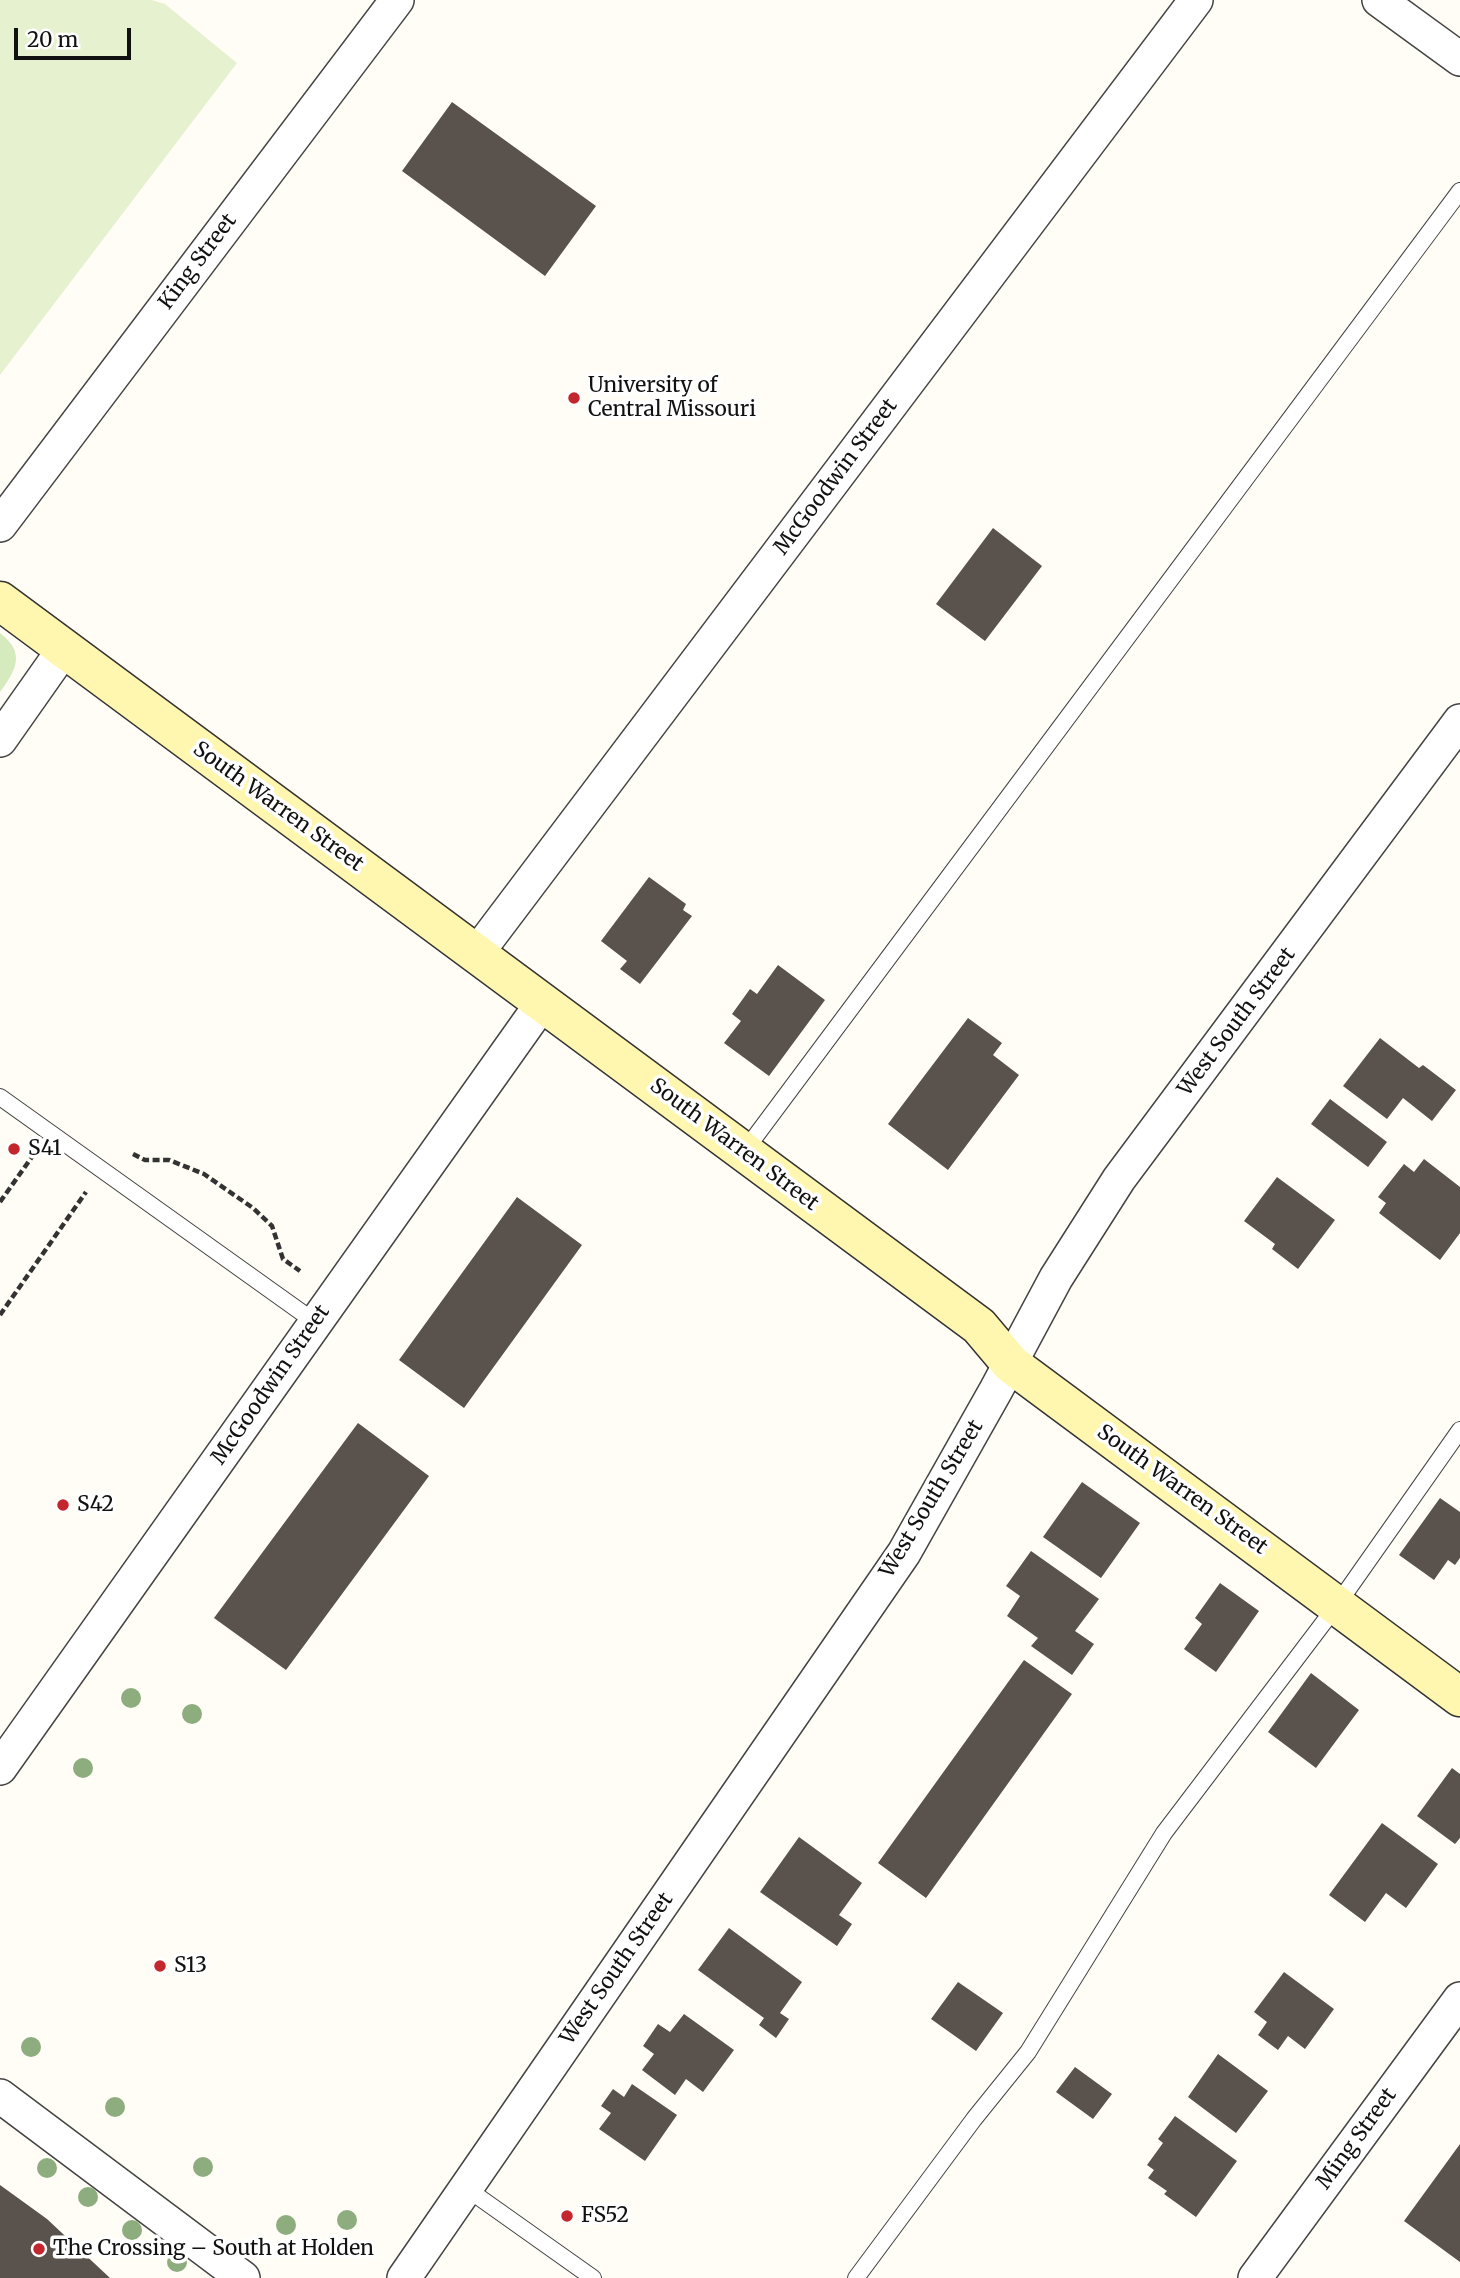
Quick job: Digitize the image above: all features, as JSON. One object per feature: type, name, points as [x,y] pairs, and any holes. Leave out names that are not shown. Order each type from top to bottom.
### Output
[{"type":"street","name":"King Street","points":[[0,525],[397,0]]},
{"type":"street","name":"McGoodwin Street","points":[[477,953],[1196,0]]},
{"type":"street","points":[[1379,0],[1460,59]]},
{"type":"street","name":"South Warren Street","points":[[0,601],[985,1330],[1011,1364],[1460,1697]]},
{"type":"street","points":[[0,740],[64,649]]},
{"type":"street","name":"West South Street","points":[[404,2278],[904,1553],[1011,1364],[1056,1278],[1119,1179],[1460,720]]},
{"type":"street","name":"McGoodwin Street","points":[[0,1768],[543,1002]]},
{"type":"street","name":"Ming Street","points":[[1255,2278],[1460,1999]]},
{"type":"street","points":[[0,2096],[243,2278]]},
{"type":"lane","points":[[743,1153],[1460,191]]},
{"type":"lane","points":[[0,1097],[315,1322]]},
{"type":"lane","points":[[856,2278],[974,2119],[1028,2052],[1164,1833],[1337,1605],[1460,1430]]},
{"type":"lane","points":[[466,2188],[593,2278]]},
{"type":"path","points":[[0,1202],[49,1132]]},
{"type":"path","points":[[0,1315],[119,1146],[145,1160],[169,1160],[204,1174],[253,1208],[272,1226],[283,1259],[300,1271]]},
{"type":"green space","points":[[0,0],[152,0],[165,4],[237,63],[0,375]]},
{"type":"green space","points":[[0,633],[13,648],[16,662],[0,692]]},
{"type":"building","points":[[452,102],[596,206],[545,276],[402,171]]},
{"type":"building","points":[[993,528],[1042,566],[985,641],[936,604]]},
{"type":"building","points":[[649,877],[686,904],[683,910],[692,916],[640,984],[620,969],[627,961],[601,941]]},
{"type":"building","points":[[778,965],[825,1000],[769,1076],[724,1043],[741,1021],[732,1014],[750,989],[757,994]]},
{"type":"building","points":[[968,1018],[1002,1043],[993,1055],[1019,1075],[948,1170],[888,1124]]},
{"type":"building","points":[[1380,1038],[1419,1068],[1423,1065],[1456,1090],[1432,1121],[1403,1098],[1387,1119],[1343,1086]]},
{"type":"building","points":[[1330,1099],[1387,1142],[1368,1167],[1311,1124]]},
{"type":"building","points":[[1424,1159],[1460,1187],[1460,1233],[1440,1260],[1379,1213],[1386,1203],[1378,1197],[1404,1164],[1414,1172]]},
{"type":"building","points":[[1277,1177],[1335,1220],[1298,1269],[1272,1249],[1275,1244],[1244,1221]]},
{"type":"building","points":[[517,1197],[582,1245],[464,1408],[399,1360]]},
{"type":"building","points":[[358,1423],[429,1476],[286,1670],[214,1618]]},
{"type":"building","points":[[1082,1482],[1140,1523],[1101,1578],[1043,1537]]},
{"type":"building","points":[[1440,1498],[1460,1512],[1460,1558],[1455,1565],[1448,1560],[1434,1580],[1399,1555]]},
{"type":"building","points":[[1031,1551],[1099,1599],[1075,1631],[1094,1644],[1072,1675],[1031,1646],[1038,1638],[1007,1616],[1020,1596],[1006,1586]]},
{"type":"building","points":[[1220,1583],[1259,1611],[1216,1672],[1184,1649],[1202,1624],[1195,1618]]},
{"type":"building","points":[[1024,1660],[1072,1694],[926,1898],[878,1863]]},
{"type":"building","points":[[1311,1673],[1359,1710],[1316,1768],[1268,1732]]},
{"type":"building","points":[[1452,1768],[1460,1774],[1460,1838],[1455,1844],[1417,1816]]},
{"type":"building","points":[[1382,1823],[1438,1864],[1406,1908],[1386,1893],[1365,1922],[1329,1895]]},
{"type":"building","points":[[799,1837],[862,1883],[839,1915],[852,1924],[837,1946],[760,1892]]},
{"type":"building","points":[[729,1928],[802,1982],[780,2013],[789,2019],[776,2038],[759,2025],[764,2018],[698,1970]]},
{"type":"building","points":[[1284,1972],[1334,2009],[1305,2049],[1288,2036],[1278,2050],[1258,2035],[1267,2022],[1254,2012]]},
{"type":"building","points":[[958,1982],[1003,2013],[976,2051],[931,2019]]},
{"type":"building","points":[[684,2014],[734,2050],[703,2092],[686,2079],[675,2095],[642,2070],[654,2054],[643,2046],[658,2024],[670,2032]]},
{"type":"building","points":[[1218,2054],[1268,2091],[1236,2133],[1188,2097]]},
{"type":"building","points":[[1075,2067],[1112,2094],[1093,2119],[1056,2092]]},
{"type":"building","points":[[632,2084],[677,2115],[645,2161],[599,2129],[611,2113],[601,2106],[613,2089],[624,2097]]},
{"type":"building","points":[[1175,2116],[1237,2161],[1196,2217],[1164,2194],[1167,2191],[1148,2178],[1154,2170],[1147,2165],[1163,2143],[1158,2139]]},
{"type":"building","points":[[1460,2144],[1460,2262],[1404,2221]]},
{"type":"building","name":"The Crossing – South at Holden","points":[[0,2185],[47,2219],[110,2278],[0,2278]]},
{"type":"place","name":"University of Central Missouri","points":[[574,398]]},
{"type":"place","name":"S41","points":[[14,1149]]},
{"type":"place","name":"S42","points":[[63,1505]]},
{"type":"place","name":"S13","points":[[160,1966]]},
{"type":"place","name":"FS52","points":[[567,2216]]},
{"type":"place","name":"The Crossing – South at Holden","points":[[39,2249]]}]
